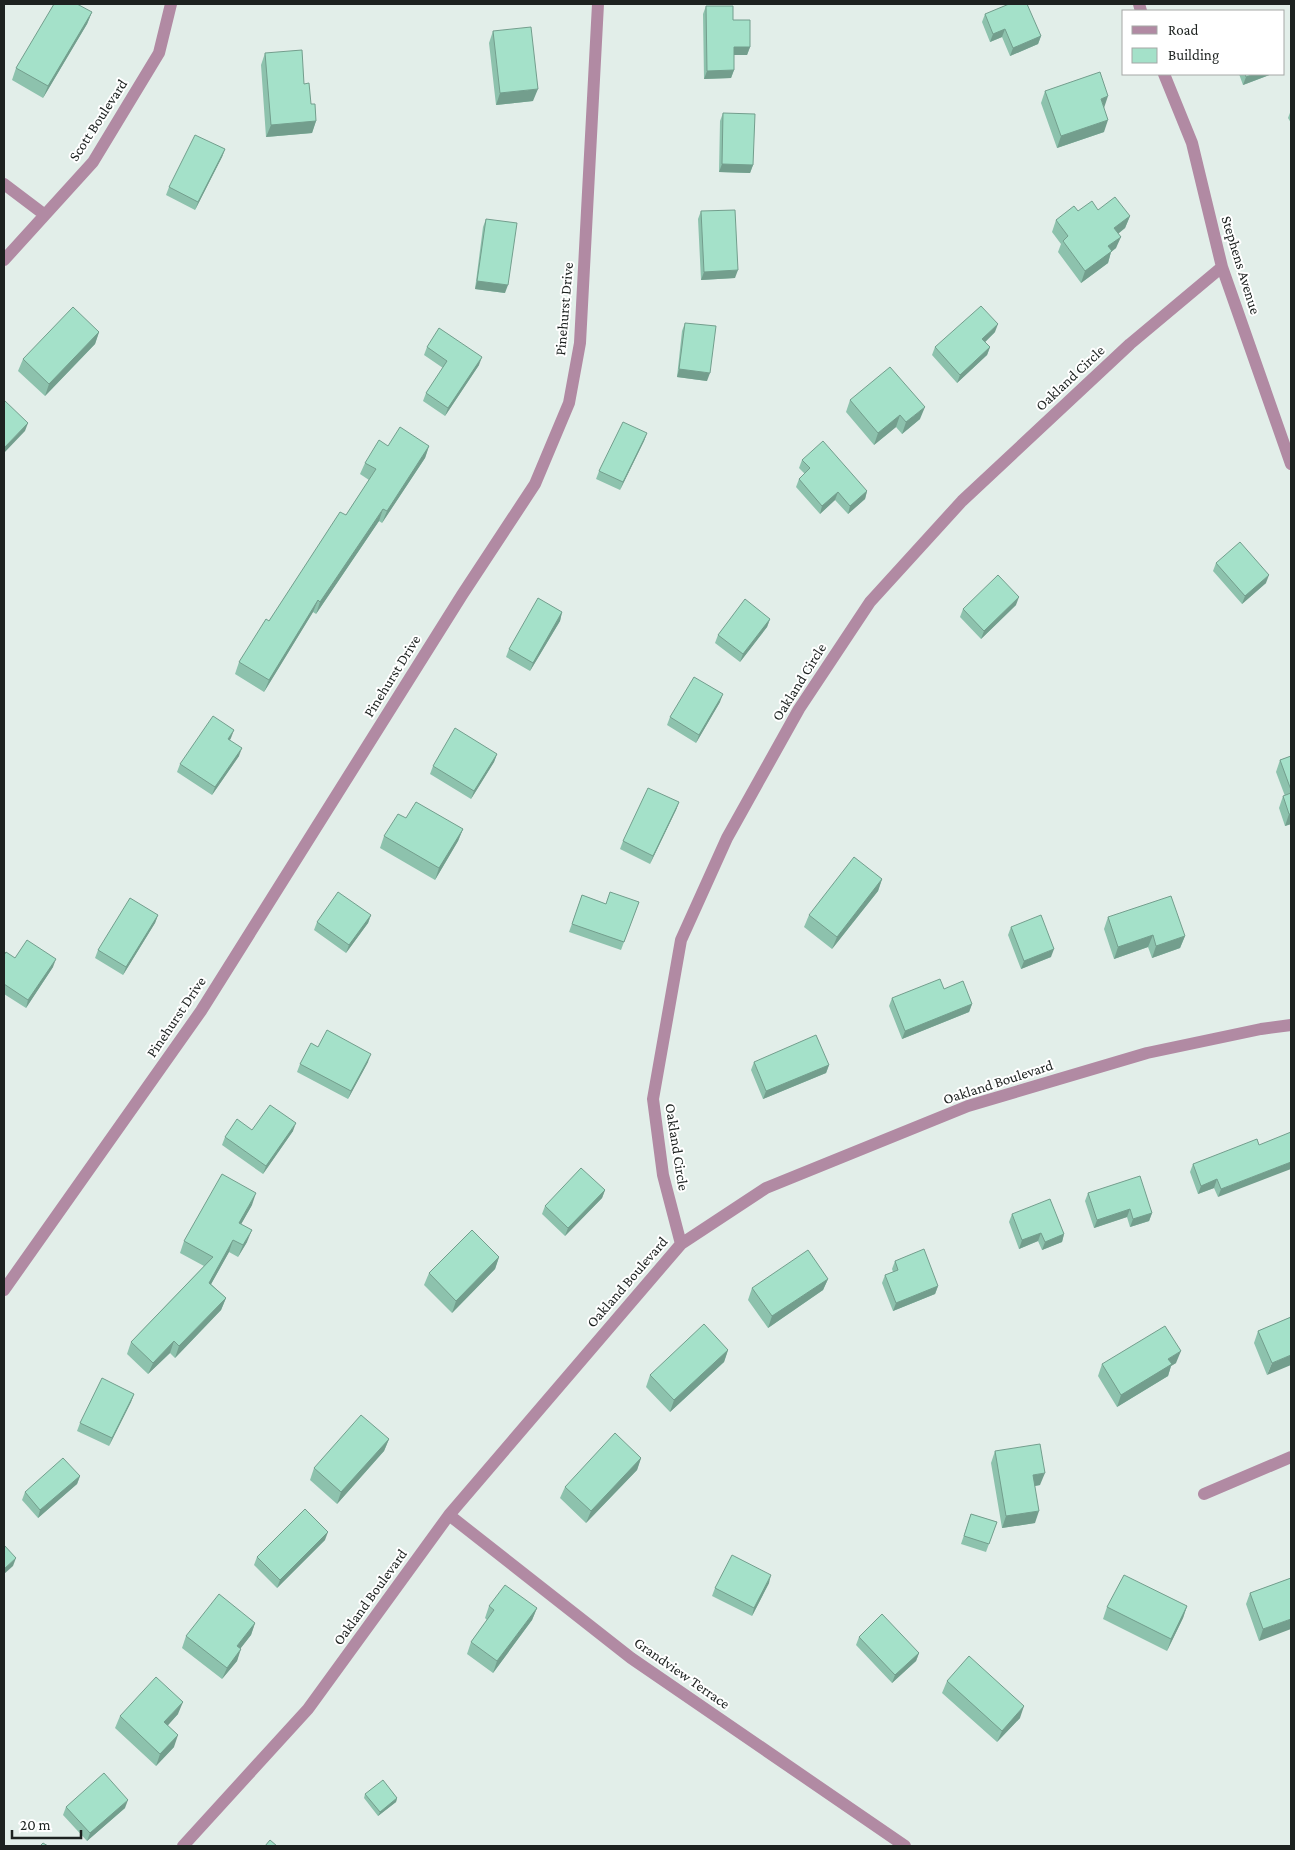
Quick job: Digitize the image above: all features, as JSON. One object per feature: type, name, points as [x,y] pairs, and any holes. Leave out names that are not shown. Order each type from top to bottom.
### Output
[{"type":"street","name":"Scott Boulevard","points":[[4,260],[93,162],[159,53],[171,4]]},
{"type":"street","name":"Pinehurst Drive","points":[[4,1290],[201,1011],[457,602],[535,484],[569,403],[580,343],[598,4]]},
{"type":"street","name":"Stephens Avenue","points":[[1164,75],[1192,143],[1222,267],[1291,464]]},
{"type":"street","points":[[4,184],[45,215]]},
{"type":"street","name":"Oakland Circle","points":[[681,1244],[663,1175],[652,1099],[681,940],[727,838],[799,709],[870,602],[962,501],[1130,344],[1222,267]]},
{"type":"street","name":"Oakland Boulevard","points":[[183,1846],[308,1709],[448,1515],[681,1244],[766,1188],[968,1106],[1147,1053],[1261,1029],[1291,1025]]},
{"type":"street","points":[[1204,1494],[1291,1457]]},
{"type":"street","name":"Grandview Terrace","points":[[448,1515],[631,1658],[905,1846]]},
{"type":"building","points":[[54,4],[77,4],[92,12],[48,86],[16,68]]},
{"type":"building","points":[[1009,4],[1027,4],[1041,36],[1013,48],[1005,29],[993,34],[985,14]]},
{"type":"building","points":[[706,6],[733,6],[733,20],[750,20],[750,47],[734,47],[734,70],[707,71]]},
{"type":"building","points":[[531,27],[538,89],[500,93],[493,31]]},
{"type":"building","points":[[302,50],[304,84],[309,83],[311,104],[315,104],[316,121],[271,125],[265,53]]},
{"type":"building","points":[[1100,72],[1108,96],[1101,99],[1108,120],[1061,136],[1045,91]]},
{"type":"building","points":[[723,113],[755,114],[753,165],[722,164]]},
{"type":"building","points":[[195,135],[225,149],[198,202],[169,187]]},
{"type":"building","points":[[1115,197],[1130,216],[1114,228],[1121,237],[1108,246],[1112,251],[1085,271],[1063,241],[1068,236],[1056,220],[1074,206],[1078,211],[1092,201],[1098,210]]},
{"type":"building","points":[[735,210],[738,270],[704,272],[701,211]]},
{"type":"building","points":[[486,219],[517,223],[508,285],[477,281]]},
{"type":"building","points":[[981,306],[998,324],[982,339],[990,347],[960,375],[935,347]]},
{"type":"building","points":[[73,307],[99,332],[49,384],[23,359]]},
{"type":"building","points":[[685,323],[716,326],[710,373],[679,369]]},
{"type":"building","points":[[439,328],[482,357],[448,408],[426,393],[447,361],[427,347]]},
{"type":"building","points":[[890,367],[925,407],[906,422],[900,415],[878,433],[850,400]]},
{"type":"building","points":[[4,400],[28,423],[4,448]]},
{"type":"building","points":[[623,422],[647,433],[623,482],[599,471]]},
{"type":"building","points":[[400,427],[429,446],[387,511],[383,509],[320,602],[318,600],[269,680],[239,662],[266,619],[269,621],[340,512],[346,515],[376,469],[365,463],[379,440],[388,446]]},
{"type":"building","points":[[823,441],[867,491],[850,506],[838,492],[822,506],[799,479],[810,468],[802,460]]},
{"type":"building","points":[[1240,542],[1269,575],[1245,596],[1216,563]]},
{"type":"building","points":[[998,575],[1019,597],[984,631],[963,609]]},
{"type":"building","points":[[538,598],[562,612],[533,663],[509,649]]},
{"type":"building","points":[[745,599],[770,619],[743,654],[718,635]]},
{"type":"building","points":[[694,677],[723,694],[699,735],[670,717]]},
{"type":"building","points":[[213,716],[234,730],[228,739],[242,748],[215,787],[180,764]]},
{"type":"building","points":[[455,728],[497,754],[474,791],[433,766]]},
{"type":"building","points":[[1291,756],[1291,790],[1280,760]]},
{"type":"building","points":[[648,788],[679,802],[653,856],[623,841]]},
{"type":"building","points":[[1291,793],[1291,814],[1289,814],[1283,796]]},
{"type":"building","points":[[416,802],[463,829],[439,868],[384,836],[398,814],[406,818]]},
{"type":"building","points":[[854,857],[882,879],[837,937],[809,915]]},
{"type":"building","points":[[338,892],[371,915],[349,945],[317,922]]},
{"type":"building","points":[[610,892],[639,902],[624,942],[572,924],[582,895],[606,904]]},
{"type":"building","points":[[1171,896],[1185,936],[1156,946],[1153,935],[1118,947],[1108,917]]},
{"type":"building","points":[[130,898],[158,915],[126,967],[98,950]]},
{"type":"building","points":[[1041,915],[1054,949],[1024,961],[1011,927]]},
{"type":"building","points":[[27,940],[56,959],[28,1000],[4,984],[4,955],[6,952],[15,958]]},
{"type":"building","points":[[940,979],[944,989],[963,981],[972,1004],[905,1031],[892,998]]},
{"type":"building","points":[[327,1030],[371,1054],[351,1091],[300,1064],[311,1043],[318,1047]]},
{"type":"building","points":[[816,1035],[829,1065],[766,1091],[754,1062]]},
{"type":"building","points":[[270,1105],[296,1123],[266,1166],[225,1137],[237,1119],[252,1130]]},
{"type":"building","points":[[1291,1132],[1291,1162],[1221,1189],[1217,1179],[1201,1186],[1193,1164],[1257,1139],[1259,1145]]},
{"type":"building","points":[[581,1168],[605,1190],[568,1228],[545,1206]]},
{"type":"building","points":[[222,1174],[256,1193],[239,1223],[252,1230],[243,1245],[233,1240],[209,1283],[226,1298],[179,1346],[174,1341],[153,1363],[131,1342],[213,1257],[184,1241]]},
{"type":"building","points":[[1140,1176],[1152,1213],[1133,1219],[1130,1209],[1097,1220],[1088,1193]]},
{"type":"building","points":[[1050,1199],[1064,1234],[1045,1242],[1041,1233],[1022,1240],[1012,1214]]},
{"type":"building","points":[[472,1230],[499,1257],[456,1301],[429,1273]]},
{"type":"building","points":[[924,1249],[938,1286],[896,1303],[885,1275],[898,1270],[895,1261]]},
{"type":"building","points":[[808,1250],[828,1279],[772,1316],[752,1288]]},
{"type":"building","points":[[1291,1317],[1291,1355],[1272,1363],[1258,1331]]},
{"type":"building","points":[[704,1324],[728,1350],[674,1400],[650,1375]]},
{"type":"building","points":[[1165,1326],[1181,1351],[1168,1359],[1172,1364],[1121,1395],[1102,1364]]},
{"type":"building","points":[[102,1378],[134,1394],[112,1438],[80,1423]]},
{"type":"building","points":[[361,1415],[389,1439],[341,1492],[314,1468]]},
{"type":"building","points":[[615,1433],[641,1458],[591,1511],[565,1487]]},
{"type":"building","points":[[1040,1444],[1045,1473],[1033,1475],[1039,1511],[1006,1516],[995,1451]]},
{"type":"building","points":[[63,1458],[80,1476],[40,1510],[25,1492]]},
{"type":"building","points":[[305,1509],[328,1532],[280,1580],[257,1557]]},
{"type":"building","points":[[971,1514],[997,1522],[989,1544],[964,1536]]},
{"type":"building","points":[[4,1545],[16,1558],[4,1569]]},
{"type":"building","points":[[732,1555],[771,1575],[754,1608],[715,1588]]},
{"type":"building","points":[[1124,1575],[1187,1606],[1171,1639],[1107,1607]]},
{"type":"building","points":[[1291,1578],[1291,1619],[1263,1629],[1250,1593]]},
{"type":"building","points":[[505,1585],[537,1608],[497,1661],[471,1642],[494,1610],[489,1606]]},
{"type":"building","points":[[219,1594],[255,1623],[237,1646],[241,1649],[227,1668],[186,1636]]},
{"type":"building","points":[[882,1614],[919,1653],[895,1675],[859,1637]]},
{"type":"building","points":[[969,1656],[1024,1706],[1002,1731],[947,1681]]},
{"type":"building","points":[[156,1677],[183,1702],[164,1722],[178,1735],[160,1754],[120,1716]]},
{"type":"building","points":[[104,1773],[128,1800],[90,1833],[66,1807]]},
{"type":"building","points":[[383,1780],[397,1798],[380,1812],[365,1794]]},
{"type":"building","points":[[270,1840],[277,1846],[265,1846]]}]
